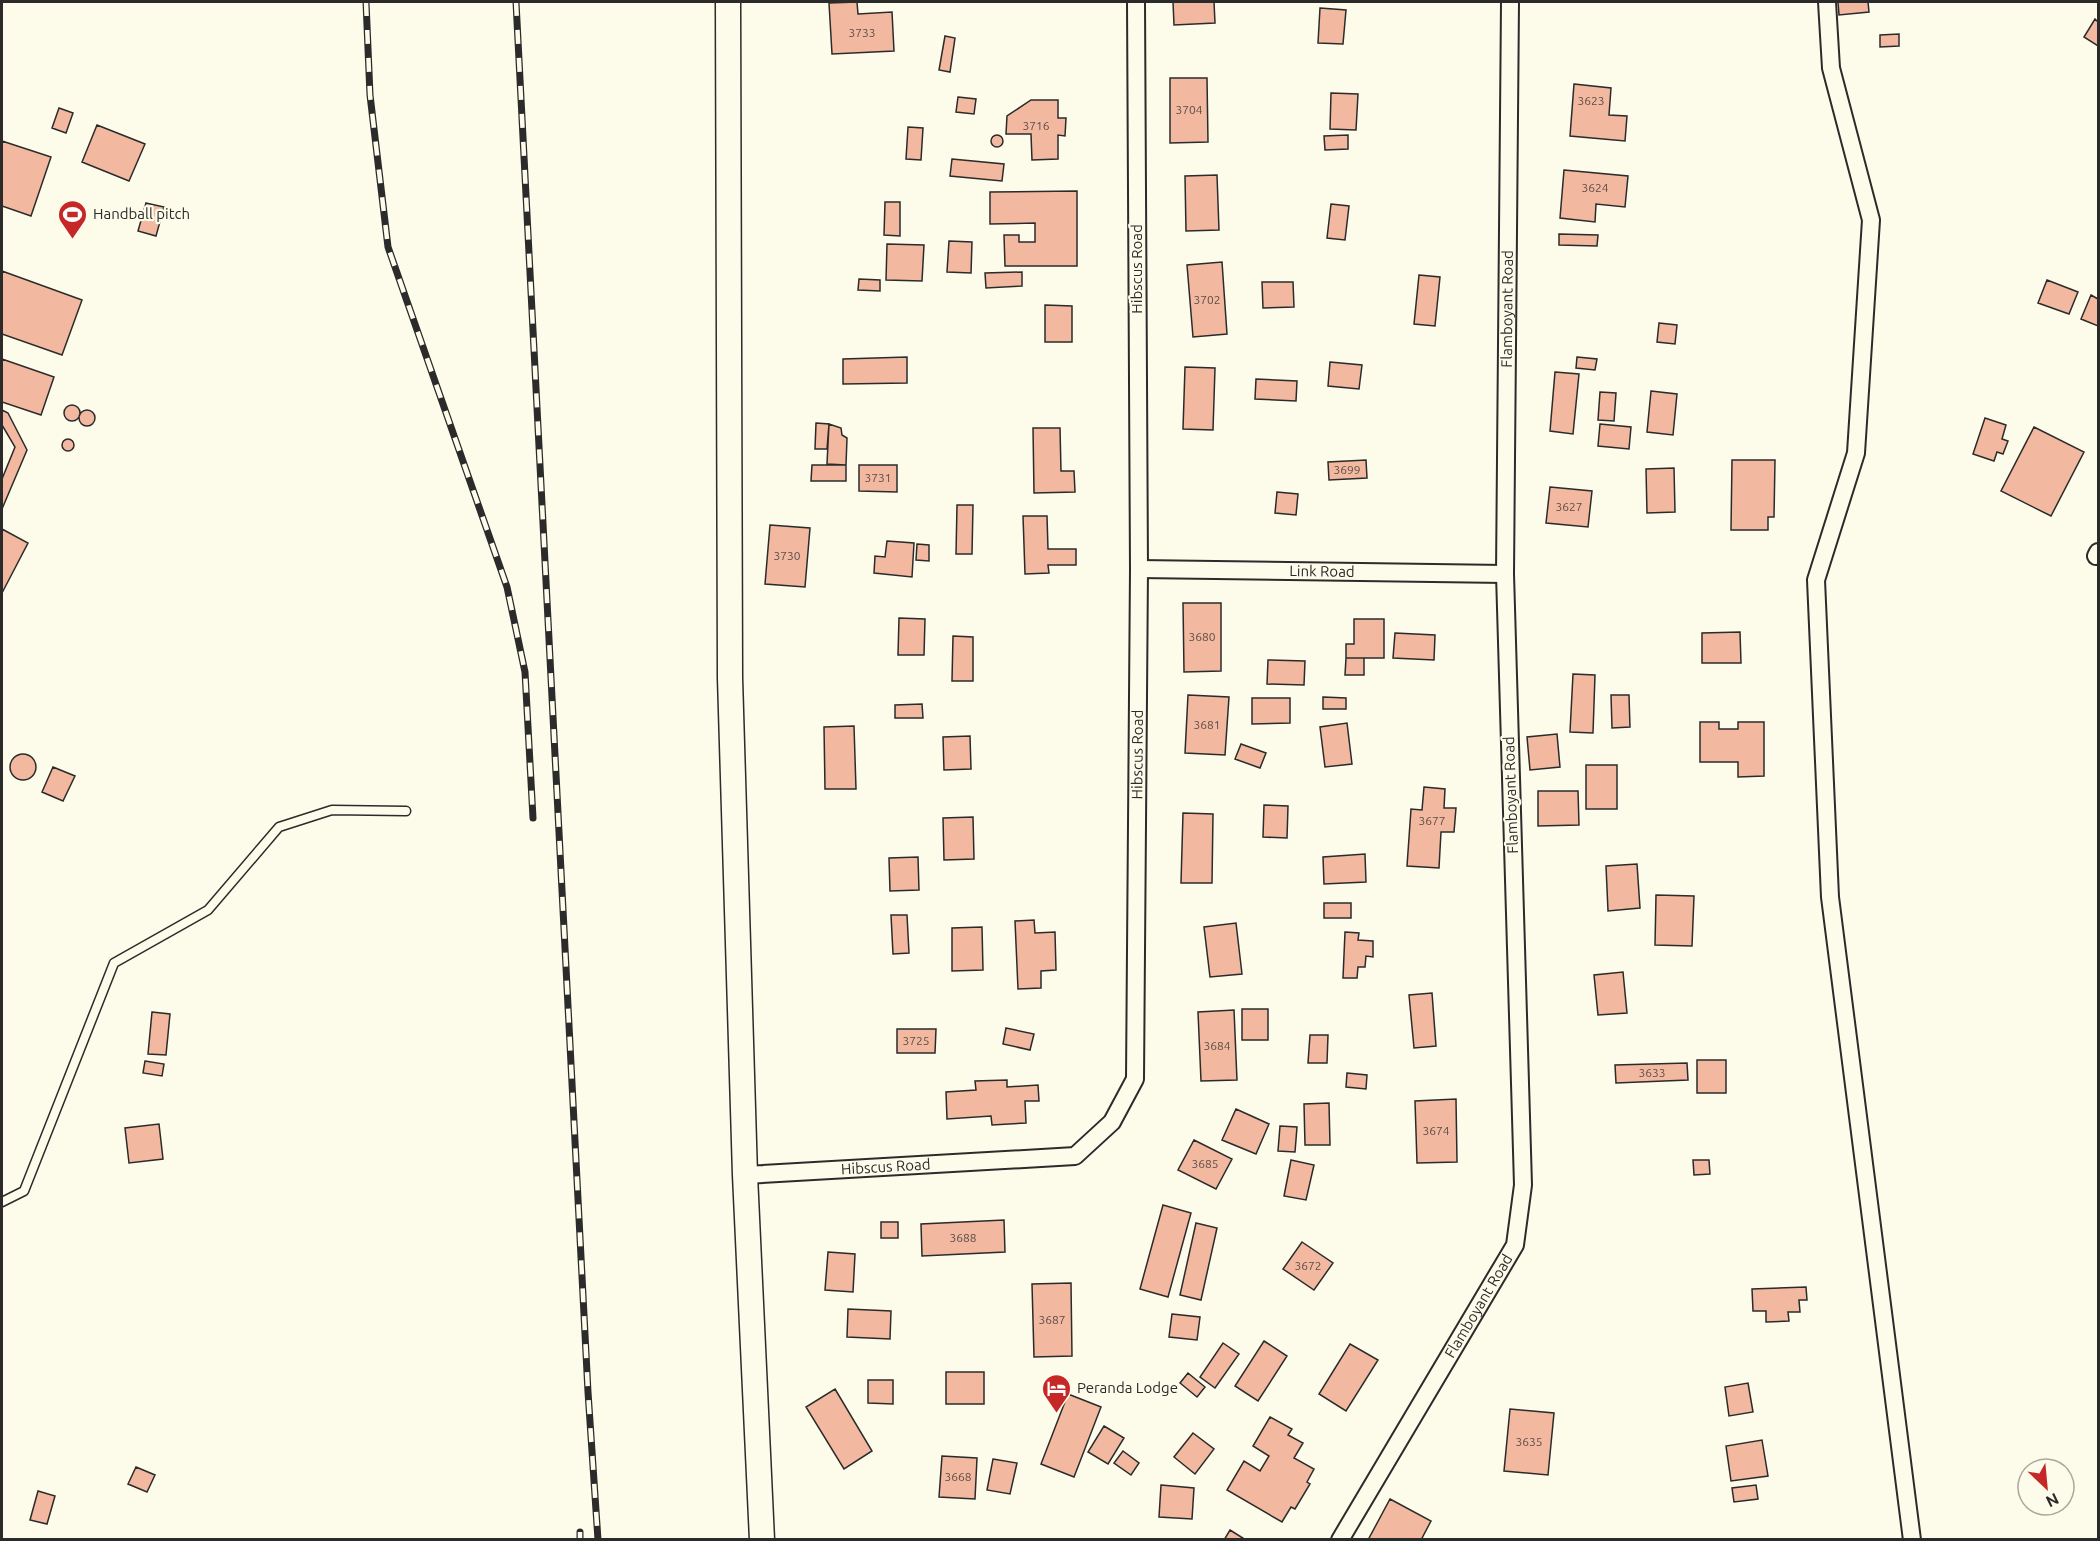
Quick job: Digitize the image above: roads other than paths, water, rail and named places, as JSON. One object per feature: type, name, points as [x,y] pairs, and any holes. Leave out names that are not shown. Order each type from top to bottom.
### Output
[{"type":"street","points":[[728,2],[730,678],[745,1175],[762,1539]]},
{"type":"street","name":"Hibscus Road","points":[[745,1175],[1075,1156],[1112,1122],[1135,1079],[1139,569],[1136,2]]},
{"type":"street","name":"Flamboyant Road","points":[[1340,1539],[1515,1245],[1523,1185],[1504,574],[1510,2]]},
{"type":"street","points":[[1827,2],[1831,68],[1871,220],[1856,453],[1816,580],[1830,897],[1912,1539]]},
{"type":"street","name":"Link Road","points":[[1139,569],[1504,574]]},
{"type":"lane","points":[[2,1202],[24,1191],[114,963],[208,910],[279,827],[332,810],[406,811]]},
{"type":"railway","points":[[366,2],[370,95],[388,247],[507,587],[525,672],[533,818]]},
{"type":"railway","points":[[516,2],[588,1392],[598,1540]]},
{"type":"railway","points":[[580,1532],[580,1540]]},
{"type":"place","name":"Handball pitch","points":[[72,240]]},
{"type":"place","name":"Peranda Lodge","points":[[1056,1414]]}]
